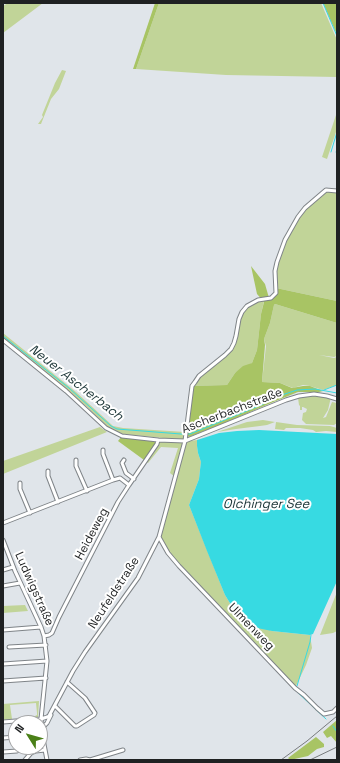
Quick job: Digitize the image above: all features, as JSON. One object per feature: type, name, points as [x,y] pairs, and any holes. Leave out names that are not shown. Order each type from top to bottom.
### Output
[{"type":"street","name":"Neufeldstraße","points":[[48,717],[85,652],[138,578],[158,537],[185,440],[192,386],[199,376],[225,355],[230,349],[234,343],[239,319],[247,306],[258,300],[271,298],[276,293],[274,271],[276,262],[285,240],[304,208],[326,190],[337,191]]},
{"type":"street","name":"Ascherbachstraße","points":[[3,340],[66,391],[103,425],[122,436],[158,440],[185,440],[299,396],[314,394],[337,398]]},
{"type":"street","name":"Heideweg","points":[[44,636],[52,633],[118,502],[157,444],[158,440]]},
{"type":"street","points":[[103,450],[113,480]]},
{"type":"street","points":[[76,460],[76,466],[87,491]]},
{"type":"street","points":[[124,460],[122,463],[126,473],[134,479]]},
{"type":"street","points":[[48,471],[48,476],[58,502]]},
{"type":"street","points":[[3,523],[113,480],[120,478],[129,485]]},
{"type":"street","points":[[20,482],[20,488],[30,513]]},
{"type":"street","name":"Ulmenweg","points":[[158,537],[168,553],[179,566],[277,667],[295,688],[324,714],[333,712],[337,708]]},
{"type":"street","name":"Ludwigstraße","points":[[3,540],[6,554],[41,627],[46,645],[48,661],[41,715]]},
{"type":"street","points":[[3,570],[13,567]]},
{"type":"street","points":[[3,586],[20,583]]},
{"type":"street","points":[[3,630],[41,627]]},
{"type":"street","points":[[9,647],[46,645]]},
{"type":"street","points":[[3,664],[48,661]]},
{"type":"street","points":[[4,682],[46,678]]},
{"type":"street","points":[[55,706],[75,726],[94,715],[94,711],[85,698],[67,682]]},
{"type":"street","points":[[48,720],[52,711]]},
{"type":"street","points":[[80,760],[90,760],[123,750]]},
{"type":"green space","points":[[8,3],[43,3],[3,33],[3,6]]},
{"type":"green space","points":[[155,3],[159,3],[136,69],[133,69]]},
{"type":"green space","points":[[159,3],[321,3],[337,40],[337,77],[226,75],[136,69]]},
{"type":"green space","points":[[323,3],[337,3],[337,35]]},
{"type":"green space","points":[[62,70],[66,71],[59,89],[51,99],[41,124],[38,124],[43,117],[42,115]]},
{"type":"green space","points":[[337,112],[337,129],[327,159],[322,157]]},
{"type":"green space","points":[[326,190],[337,191],[337,301],[276,288],[275,271],[285,240],[298,217]]},
{"type":"green space","points":[[251,266],[265,284],[269,298],[273,296],[276,288],[337,301],[337,323],[275,304],[264,339],[265,345],[262,382],[280,383],[292,388],[310,386],[323,391],[298,392],[189,437],[186,435],[192,386],[227,385],[235,373],[243,366],[252,363],[257,350],[261,314],[264,302],[257,294]]},
{"type":"green space","points":[[262,299],[264,301],[257,350],[252,363],[235,373],[227,385],[192,386],[199,376],[225,355],[234,343],[239,319],[246,307]]},
{"type":"green space","points":[[275,304],[337,323],[337,356],[319,355],[334,358],[337,357],[337,385],[323,390],[303,385],[293,388],[280,383],[262,382],[266,346],[264,339]]},
{"type":"green space","points":[[3,333],[76,392],[113,426],[185,432],[183,440],[123,434],[110,429],[86,406],[3,339]]},
{"type":"green space","points":[[314,394],[331,397],[328,410],[323,418],[326,417],[332,402],[337,403],[337,423],[334,425],[306,424],[302,420],[303,413],[306,412],[307,409],[302,407],[302,410],[300,410],[298,398],[299,396]]},
{"type":"green space","points":[[263,420],[275,422],[267,425],[217,432],[247,422]]},
{"type":"green space","points":[[276,422],[297,425],[330,426],[337,428],[337,432],[316,432],[313,430],[300,428],[286,428],[284,430],[275,429]]},
{"type":"green space","points":[[100,427],[107,432],[3,474],[3,461]]},
{"type":"green space","points":[[122,436],[157,440],[156,444],[144,460],[118,441]]},
{"type":"green space","points":[[157,440],[197,440],[198,453],[201,462],[199,479],[189,505],[225,595],[233,608],[240,616],[272,631],[310,635],[312,648],[295,688],[179,566],[159,537],[175,477],[170,473],[178,448],[161,447],[148,463],[144,460],[156,444]]},
{"type":"green space","points":[[337,592],[337,631],[320,635]]},
{"type":"green space","points":[[25,605],[28,611],[3,613],[3,606]]},
{"type":"green space","points":[[39,701],[38,715],[36,703],[10,705],[11,715],[8,715],[8,719],[3,720],[3,704]]},
{"type":"green space","points":[[337,720],[337,743],[331,736],[327,738],[323,732]]},
{"type":"green space","points":[[316,737],[324,744],[324,747],[317,749],[308,756],[290,760],[288,758]]},
{"type":"water","name":"Olchinger See","points":[[259,430],[337,434],[337,581],[313,634],[310,635],[272,631],[252,627],[240,616],[225,595],[189,505],[199,479],[201,462],[198,453],[197,440],[219,433]]},
{"type":"waterway","points":[[323,3],[337,36]]},
{"type":"waterway","points":[[331,152],[337,132]]},
{"type":"waterway","name":"Neuer Ascherbach","points":[[3,336],[69,388],[111,426],[117,429],[190,434],[297,390],[315,389],[337,393]]},
{"type":"waterway","points":[[324,390],[337,385]]},
{"type":"waterway","points":[[297,686],[311,635]]},
{"type":"waterway","points":[[295,690],[326,719]]},
{"type":"waterway","points":[[333,726],[337,732]]},
{"type":"railway","points":[[281,760],[337,716]]},
{"type":"railway","points":[[310,760],[337,747]]}]
